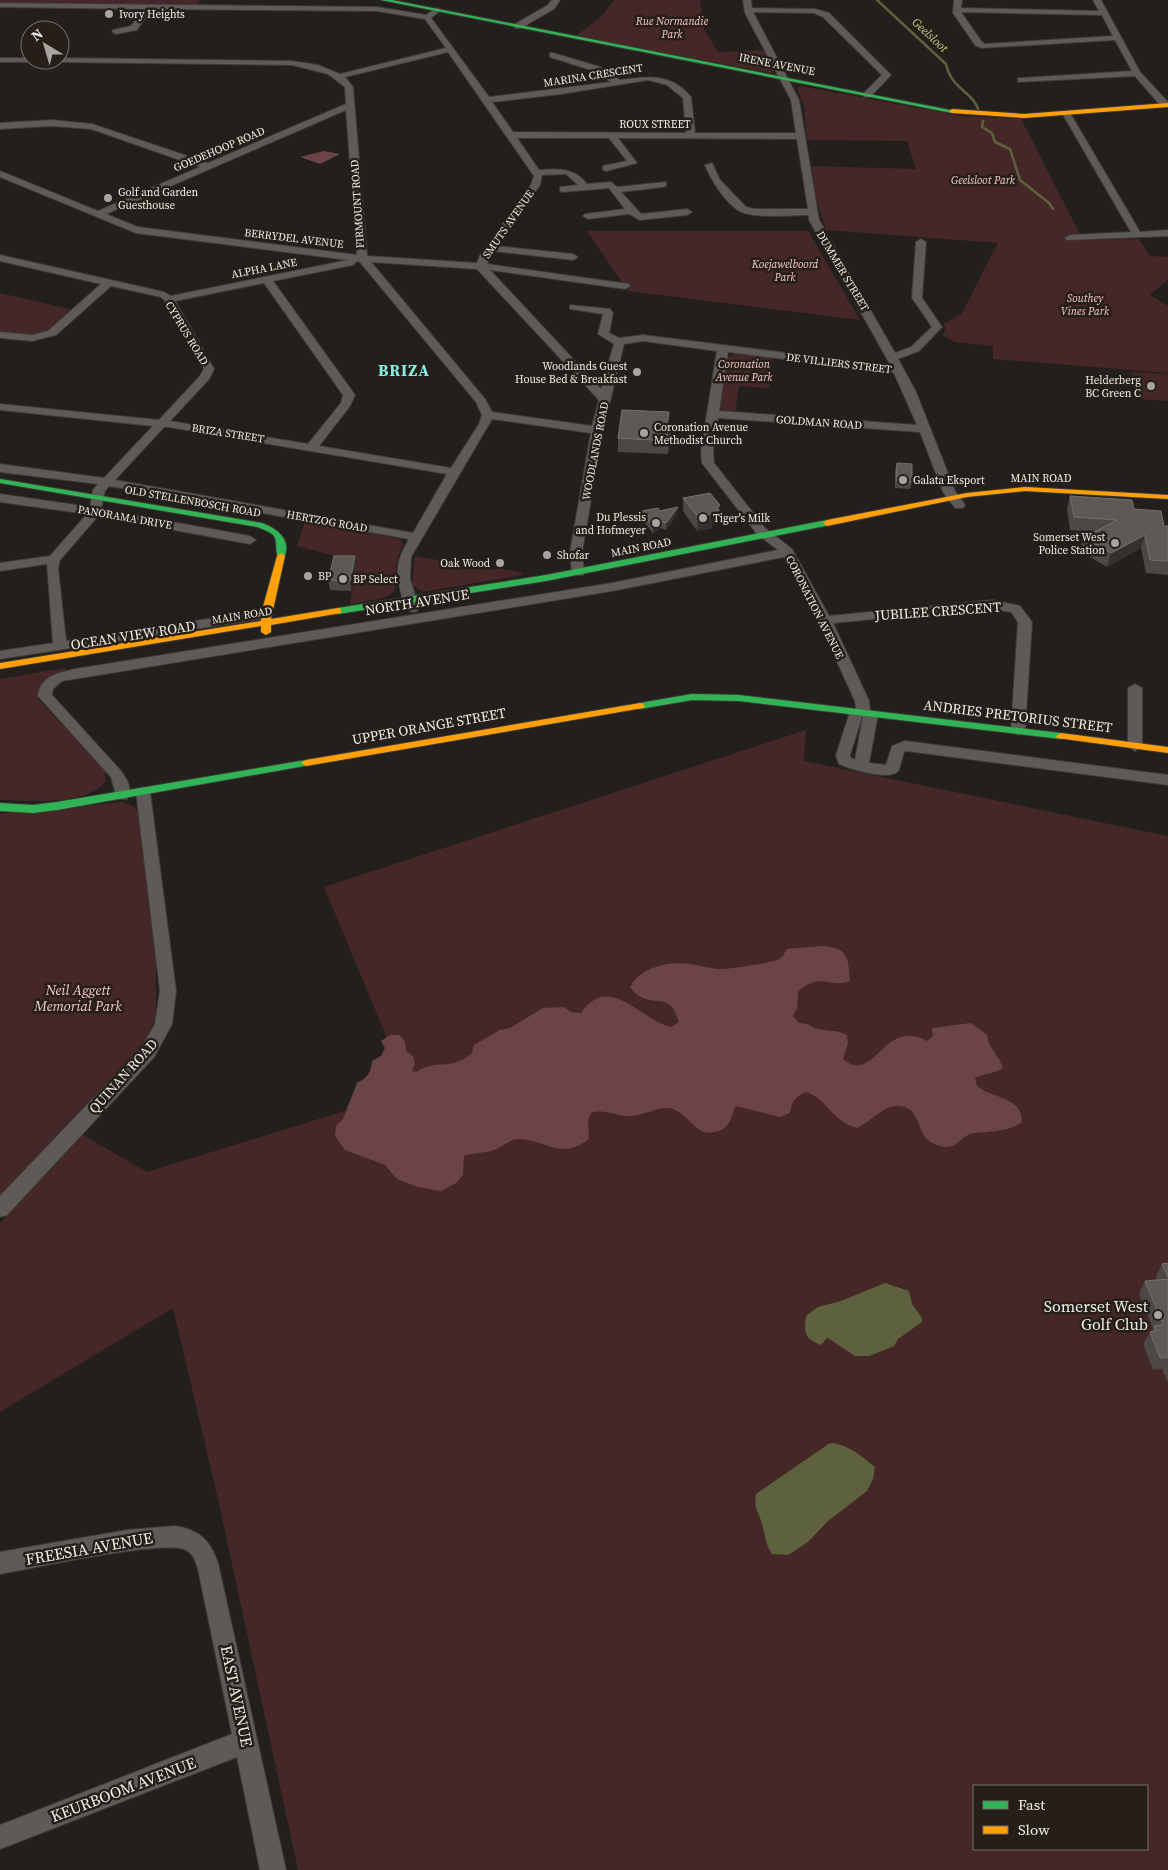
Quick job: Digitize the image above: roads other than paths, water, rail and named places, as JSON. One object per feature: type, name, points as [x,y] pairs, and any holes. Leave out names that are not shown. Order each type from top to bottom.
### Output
[{"type":"street","name":"IRENE AVENUE","points":[[386,0],[432,14],[518,26],[868,95],[977,114],[1015,116],[1168,105]]},
{"type":"street","points":[[518,26],[551,7],[556,0]]},
{"type":"street","name":"DUMMER STREET","points":[[747,0],[748,10],[795,100],[812,212],[819,232],[892,358],[955,501]]},
{"type":"street","points":[[958,0],[956,10],[981,44],[992,46],[1116,38]]},
{"type":"street","points":[[1097,0],[1116,38],[1137,73],[1168,105]]},
{"type":"street","points":[[0,5],[382,9],[432,14]]},
{"type":"street","points":[[116,32],[134,28],[149,6]]},
{"type":"street","points":[[748,10],[815,11],[826,15],[887,75],[868,95]]},
{"type":"street","points":[[956,10],[1104,13]]},
{"type":"street","name":"SMUTS AVENUE","points":[[432,14],[451,49],[536,173],[535,185],[482,261],[481,267],[605,400]]},
{"type":"street","points":[[70,60],[292,63],[318,68],[340,76],[451,49]]},
{"type":"street","points":[[553,55],[598,69],[617,82]]},
{"type":"street","points":[[0,60],[20,60]]},
{"type":"street","points":[[1021,80],[1137,73]]},
{"type":"street","name":"FIRMOUNT ROAD","points":[[340,76],[349,87],[360,249],[363,259],[481,401],[488,415]]},
{"type":"street","name":"MARINA CRESCENT","points":[[487,100],[553,93],[653,78],[664,80],[685,94],[688,100],[691,136]]},
{"type":"street","name":"GOEDEHOOP ROAD","points":[[96,215],[350,105]]},
{"type":"street","points":[[1066,113],[1137,235]]},
{"type":"street","points":[[0,126],[52,123],[92,127],[207,166]]},
{"type":"street","name":"ROUX STREET","points":[[510,135],[800,136]]},
{"type":"street","points":[[606,168],[633,163],[611,135]]},
{"type":"street","points":[[709,165],[716,181],[743,209],[755,212],[812,212]]},
{"type":"street","points":[[536,173],[569,172],[575,174],[584,186]]},
{"type":"street","name":"BERRYDEL AVENUE","points":[[0,174],[136,230],[333,256],[481,267],[625,286]]},
{"type":"street","points":[[562,189],[606,184],[617,190],[636,215],[643,217],[687,212]]},
{"type":"street","points":[[617,190],[663,184]]},
{"type":"street","points":[[588,216],[632,211]]},
{"type":"street","points":[[1070,238],[1168,233]]},
{"type":"street","points":[[892,358],[915,349],[937,327],[916,298],[921,242]]},
{"type":"street","points":[[491,248],[573,257]]},
{"type":"street","points":[[333,256],[336,266]]},
{"type":"street","name":"CYPRUS ROAD","points":[[0,258],[153,291],[169,299],[209,371],[98,490],[98,496]]},
{"type":"street","name":"ALPHA LANE","points":[[169,299],[363,259]]},
{"type":"street","points":[[267,280],[349,395],[346,404],[312,447]]},
{"type":"street","points":[[0,335],[32,338],[52,333],[109,282]]},
{"type":"street","points":[[574,307],[606,311],[608,313],[603,334],[618,343]]},
{"type":"street","name":"DE VILLIERS STREET","points":[[618,343],[630,338],[898,370]]},
{"type":"street","name":"WOODLANDS ROAD","points":[[578,572],[576,552],[597,430],[618,343]]},
{"type":"street","name":"CORONATION AVENUE","points":[[723,348],[707,451],[708,462],[769,538],[788,552],[825,620],[862,701],[864,713]]},
{"type":"street","points":[[584,378],[597,381],[610,378]]},
{"type":"street","name":"BRIZA STREET","points":[[0,407],[161,424],[312,447],[454,472]]},
{"type":"street","name":"GOLDMAN ROAD","points":[[712,414],[925,430]]},
{"type":"street","points":[[411,604],[404,580],[405,557],[454,472],[485,424],[488,415],[597,430]]},
{"type":"street","name":"HERTZOG ROAD","points":[[0,468],[106,482],[417,537]]},
{"type":"street","name":"OLD STELLENBOSCH ROAD","points":[[0,481],[98,496],[259,525],[274,530],[280,535],[284,546],[266,623]]},
{"type":"street","name":"MAIN ROAD","points":[[411,604],[1025,489],[1168,497]]},
{"type":"street","points":[[0,567],[54,559],[92,519],[98,496]]},
{"type":"street","name":"MAIN ROAD","points":[[955,501],[1038,497],[1168,504]]},
{"type":"street","name":"PANORAMA DRIVE","points":[[0,498],[94,512],[250,540]]},
{"type":"street","name":"MAIN ROAD","points":[[0,666],[266,623],[586,579],[769,538]]},
{"type":"street","name":"NORTH AVENUE","points":[[122,795],[121,782],[116,774],[45,696],[46,687],[51,682],[75,672],[612,587],[788,552]]},
{"type":"street","points":[[54,559],[60,646]]},
{"type":"street","name":"JUBILEE CRESCENT","points":[[825,620],[988,604],[1002,604],[1016,609],[1022,614],[1025,622],[1018,730]]},
{"type":"street","name":"MAIN ROAD","points":[[0,673],[266,623]]},
{"type":"street","name":"OCEAN VIEW ROAD","points":[[0,655],[60,646],[266,623]]},
{"type":"street","points":[[1135,746],[1136,688]]},
{"type":"street","name":"UPPER ORANGE STREET","points":[[0,807],[43,808],[683,698],[739,698],[864,713]]},
{"type":"street","points":[[864,713],[848,739],[843,755],[844,761],[861,767],[892,770],[897,749],[904,746],[1168,780]]},
{"type":"street","points":[[861,767],[866,742],[864,713]]},
{"type":"street","name":"ANDRIES PRETORIUS STREET","points":[[864,713],[1018,730],[1168,750]]},
{"type":"street","name":"QUINAN ROAD","points":[[0,1209],[148,1052],[163,1028],[168,1008],[168,991],[143,792]]},
{"type":"street","name":"FREESIA AVENUE","points":[[0,1563],[160,1536],[179,1536]]},
{"type":"street","name":"EAST AVENUE","points":[[179,1536],[194,1542],[207,1561],[273,1870]]},
{"type":"street","name":"KEURBOOM AVENUE","points":[[0,1837],[246,1740]]},
{"type":"waterway","name":"Geelsloot","points":[[877,0],[946,64],[953,80],[973,99],[979,112]]},
{"type":"waterway","name":"Geelsloot","points":[[983,121],[982,127],[992,133],[995,142],[1010,149],[1020,180],[1049,203],[1053,209]]},
{"type":"place","name":"Ivory Heights","points":[[109,14]]},
{"type":"place","name":"Golf and Garden Guesthouse","points":[[108,198]]},
{"type":"place","name":"Woodlands Guest House Bed & Breakfast","points":[[637,372]]},
{"type":"place","name":"Helderberg BC Green C","points":[[1151,386]]},
{"type":"place","name":"Coronation Avenue Methodist Church","points":[[644,433]]},
{"type":"place","name":"Galata Eksport","points":[[903,480]]},
{"type":"place","name":"Tiger's Milk","points":[[703,518]]},
{"type":"place","name":"Du Plessis and Hofmeyer","points":[[656,523]]},
{"type":"place","name":"Somerset West Police Station","points":[[1115,543]]},
{"type":"place","name":"Shofar","points":[[547,555]]},
{"type":"place","name":"Oak Wood","points":[[500,563]]},
{"type":"place","name":"BP","points":[[308,576]]},
{"type":"place","name":"BP Select","points":[[343,579]]},
{"type":"place","name":"Somerset West Golf Club","points":[[1158,1315]]},
{"type":"district","name":"BRIZA","points":[[404,370]]},
{"type":"park label","name":"Rue Normandie Park","points":[[672,27]]},
{"type":"park label","name":"Geelsloot Park","points":[[983,180]]},
{"type":"park label","name":"Koejawelboord Park","points":[[785,270]]},
{"type":"park label","name":"Southey Vines Park","points":[[1085,304]]},
{"type":"park label","name":"Coronation Avenue Park","points":[[744,370]]},
{"type":"park label","name":"Neil Aggett Memorial Park","points":[[78,998]]}]
